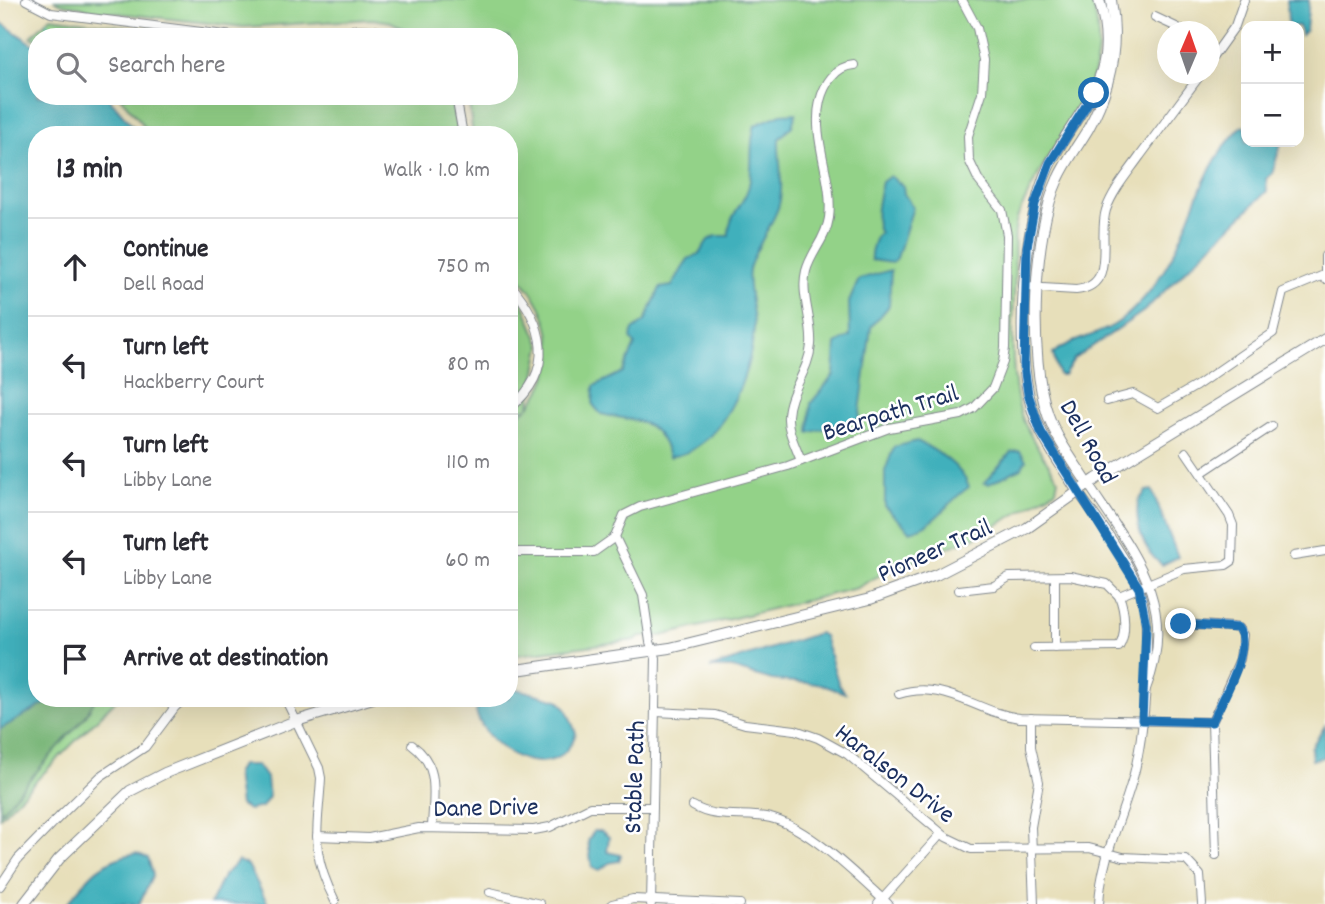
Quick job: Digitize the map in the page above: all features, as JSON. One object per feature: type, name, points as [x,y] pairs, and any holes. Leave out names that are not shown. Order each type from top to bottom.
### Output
[{"type":"main road","name":"Dell Road","points":[[1078,492],[1041,432],[1028,394],[1024,359],[1028,236],[1041,184],[1050,163],[1088,107],[1099,79],[1105,36],[1099,0]]},
{"type":"main road","name":"Dell Road","points":[[1088,484],[1054,430],[1040,389],[1036,352],[1038,287],[1041,235],[1047,205],[1058,177],[1098,110],[1111,69],[1114,30],[1111,0]]},
{"type":"main road","name":"Pioneer Trail","points":[[518,670],[653,651],[836,609],[903,589],[998,545],[1088,484],[1325,339]]},
{"type":"main road","points":[[24,904],[59,859],[130,791],[164,773],[297,721],[343,707]]},
{"type":"street","points":[[26,0],[51,12],[173,28]]},
{"type":"street","name":"Bearpath Trail","points":[[518,552],[594,552],[603,549],[615,537],[624,515],[640,507],[801,461],[889,428],[961,415],[984,399],[999,376],[1005,348],[1006,222],[996,200],[979,181],[969,160],[968,136],[982,93],[984,60],[977,28],[962,0]]},
{"type":"street","points":[[1220,43],[1236,26],[1244,0]]},
{"type":"street","points":[[1156,17],[1164,21]]},
{"type":"street","points":[[801,461],[790,433],[788,416],[804,376],[811,346],[810,316],[805,291],[806,271],[826,231],[830,209],[818,112],[824,89],[830,79],[843,67],[854,65]]},
{"type":"street","points":[[1026,287],[1084,289],[1098,280],[1104,265],[1102,227],[1111,198],[1194,84]]},
{"type":"street","points":[[458,105],[461,126]]},
{"type":"street","points":[[1107,401],[1133,394],[1158,408],[1179,397],[1273,333],[1283,292],[1324,277],[1325,256]]},
{"type":"street","points":[[518,295],[535,318],[541,346],[530,387],[518,400]]},
{"type":"street","points":[[1201,473],[1272,426]]},
{"type":"street","points":[[1119,596],[1196,566],[1226,565],[1231,561],[1233,525],[1229,515],[1186,452]]},
{"type":"street","name":"Dell Road","points":[[1088,484],[1141,564],[1150,584],[1157,631],[1151,678],[1145,692]]},
{"type":"street","name":"Dell Road","points":[[1078,492],[1139,588],[1146,625],[1145,692],[1133,778],[1106,853],[1099,904]]},
{"type":"street","points":[[615,537],[643,595],[653,651]]},
{"type":"street","points":[[1294,556],[1325,551]]},
{"type":"street","points":[[958,590],[988,587],[1009,577],[1070,576],[1101,582],[1113,588],[1119,596],[1123,610],[1123,640],[1119,647],[1034,648]]},
{"type":"street","points":[[1055,578],[1055,648]]},
{"type":"street","points":[[1181,624],[1238,628],[1243,635],[1240,659],[1212,722],[1216,855]]},
{"type":"street","name":"Stable Path","points":[[651,902],[656,712],[656,658],[653,651]]},
{"type":"street","points":[[899,694],[922,689],[950,693],[1002,715],[1031,718],[1212,722]]},
{"type":"street","points":[[0,886],[18,859],[101,776],[145,747],[175,707]]},
{"type":"street","points":[[290,707],[321,778],[317,862],[335,901]]},
{"type":"street","name":"Haralson Drive","points":[[656,712],[715,715],[745,724],[795,730],[818,738],[847,754],[941,834],[971,849],[1089,848],[1123,857],[1178,859],[1191,863],[1203,882],[1202,904]]},
{"type":"street","points":[[1031,718],[1030,738],[1039,782],[1031,827],[1034,904]]},
{"type":"street","points":[[412,745],[425,754],[432,766],[432,828]]},
{"type":"street","points":[[693,806],[708,813],[760,816],[788,825],[812,840],[882,902],[941,834]]},
{"type":"street","name":"Dane Drive","points":[[317,836],[369,838],[411,828],[534,830],[550,827],[590,807],[653,807]]},
{"type":"street","points":[[490,892],[540,904]]},
{"type":"street","points":[[612,904],[625,900],[740,904]]},
{"type":"green space","points":[[55,0],[1091,0],[1098,29],[1097,56],[1091,81],[1081,104],[1026,199],[1016,223],[1015,235],[1014,379],[1021,414],[1028,431],[1058,479],[1056,490],[982,534],[884,573],[857,588],[661,636],[640,636],[635,640],[518,655],[518,416],[527,408],[518,410],[518,293],[541,346],[529,406],[541,389],[551,352],[544,316],[518,277],[518,126],[472,126],[469,105],[518,105],[518,28],[403,28],[391,22],[372,19],[244,27],[89,10]]},
{"type":"green space","points":[[51,17],[134,28],[40,28]]},
{"type":"green space","points":[[127,105],[452,105],[457,126],[144,126]]},
{"type":"green space","points":[[39,707],[91,707],[85,717],[0,813],[0,729]]},
{"type":"green space","points":[[46,707],[109,707],[0,817],[0,755]]},
{"type":"water","points":[[1287,0],[1309,0],[1304,32],[1304,21],[1288,21]]},
{"type":"water","points":[[0,22],[28,41],[28,105],[115,105],[132,126],[28,126],[28,707],[39,707],[0,729]]},
{"type":"water","points":[[796,113],[792,126],[779,139],[781,182],[778,208],[749,270],[754,328],[752,347],[740,388],[718,426],[704,441],[688,452],[669,457],[658,434],[651,427],[634,420],[601,414],[593,405],[594,386],[623,372],[635,345],[631,338],[633,330],[645,321],[660,288],[672,286],[688,259],[699,254],[708,240],[716,236],[729,236],[731,221],[748,188],[755,125],[781,114]]},
{"type":"water","points":[[1241,127],[1241,147],[1280,147],[1272,174],[1266,179],[1267,191],[1144,311],[1074,359],[1064,375],[1059,375],[1053,354],[1066,345],[1120,321],[1159,278],[1180,240],[1204,182],[1225,145]]},
{"type":"water","points":[[890,176],[903,186],[904,194],[913,207],[897,258],[892,263],[871,260],[874,241],[880,233],[876,215],[882,182]]},
{"type":"water","points":[[891,270],[889,306],[871,327],[859,419],[809,433],[811,403],[834,375],[836,344],[850,336],[849,302],[859,279]]},
{"type":"water","points":[[917,441],[954,465],[969,487],[936,518],[910,531],[885,507],[885,471],[894,447]]},
{"type":"water","points":[[1020,451],[1026,460],[1021,468],[989,484],[984,483],[1011,452]]},
{"type":"water","points":[[1152,490],[1178,557],[1162,565],[1145,545],[1139,528],[1138,502],[1146,491]]},
{"type":"water","points":[[819,633],[824,636],[839,685],[845,693],[819,684],[772,680],[732,668],[710,668]]},
{"type":"water","points":[[518,689],[558,700],[566,708],[576,733],[567,750],[554,759],[539,762],[523,759],[494,741],[476,712],[478,707],[518,707]]},
{"type":"water","points":[[1325,726],[1325,757],[1312,760],[1311,748]]},
{"type":"water","points":[[241,765],[257,765],[267,779],[269,797],[262,807],[249,810],[240,805],[236,774]]},
{"type":"water","points":[[594,831],[601,831],[609,837],[607,852],[621,855],[619,861],[609,863],[600,870],[592,868],[588,841]]},
{"type":"water","points":[[136,853],[148,858],[153,875],[139,904],[67,904],[103,865]]},
{"type":"water","points":[[238,861],[248,865],[268,904],[210,904],[223,876]]},
{"type":"waterway","points":[[47,22],[48,28]]},
{"type":"route","points":[[1094,93],[1088,107],[1050,163],[1030,223],[1027,247],[1025,380],[1031,407],[1050,449],[1139,588],[1146,625],[1142,720],[1212,722],[1240,659],[1244,647],[1243,635],[1238,628],[1181,624]]}]
